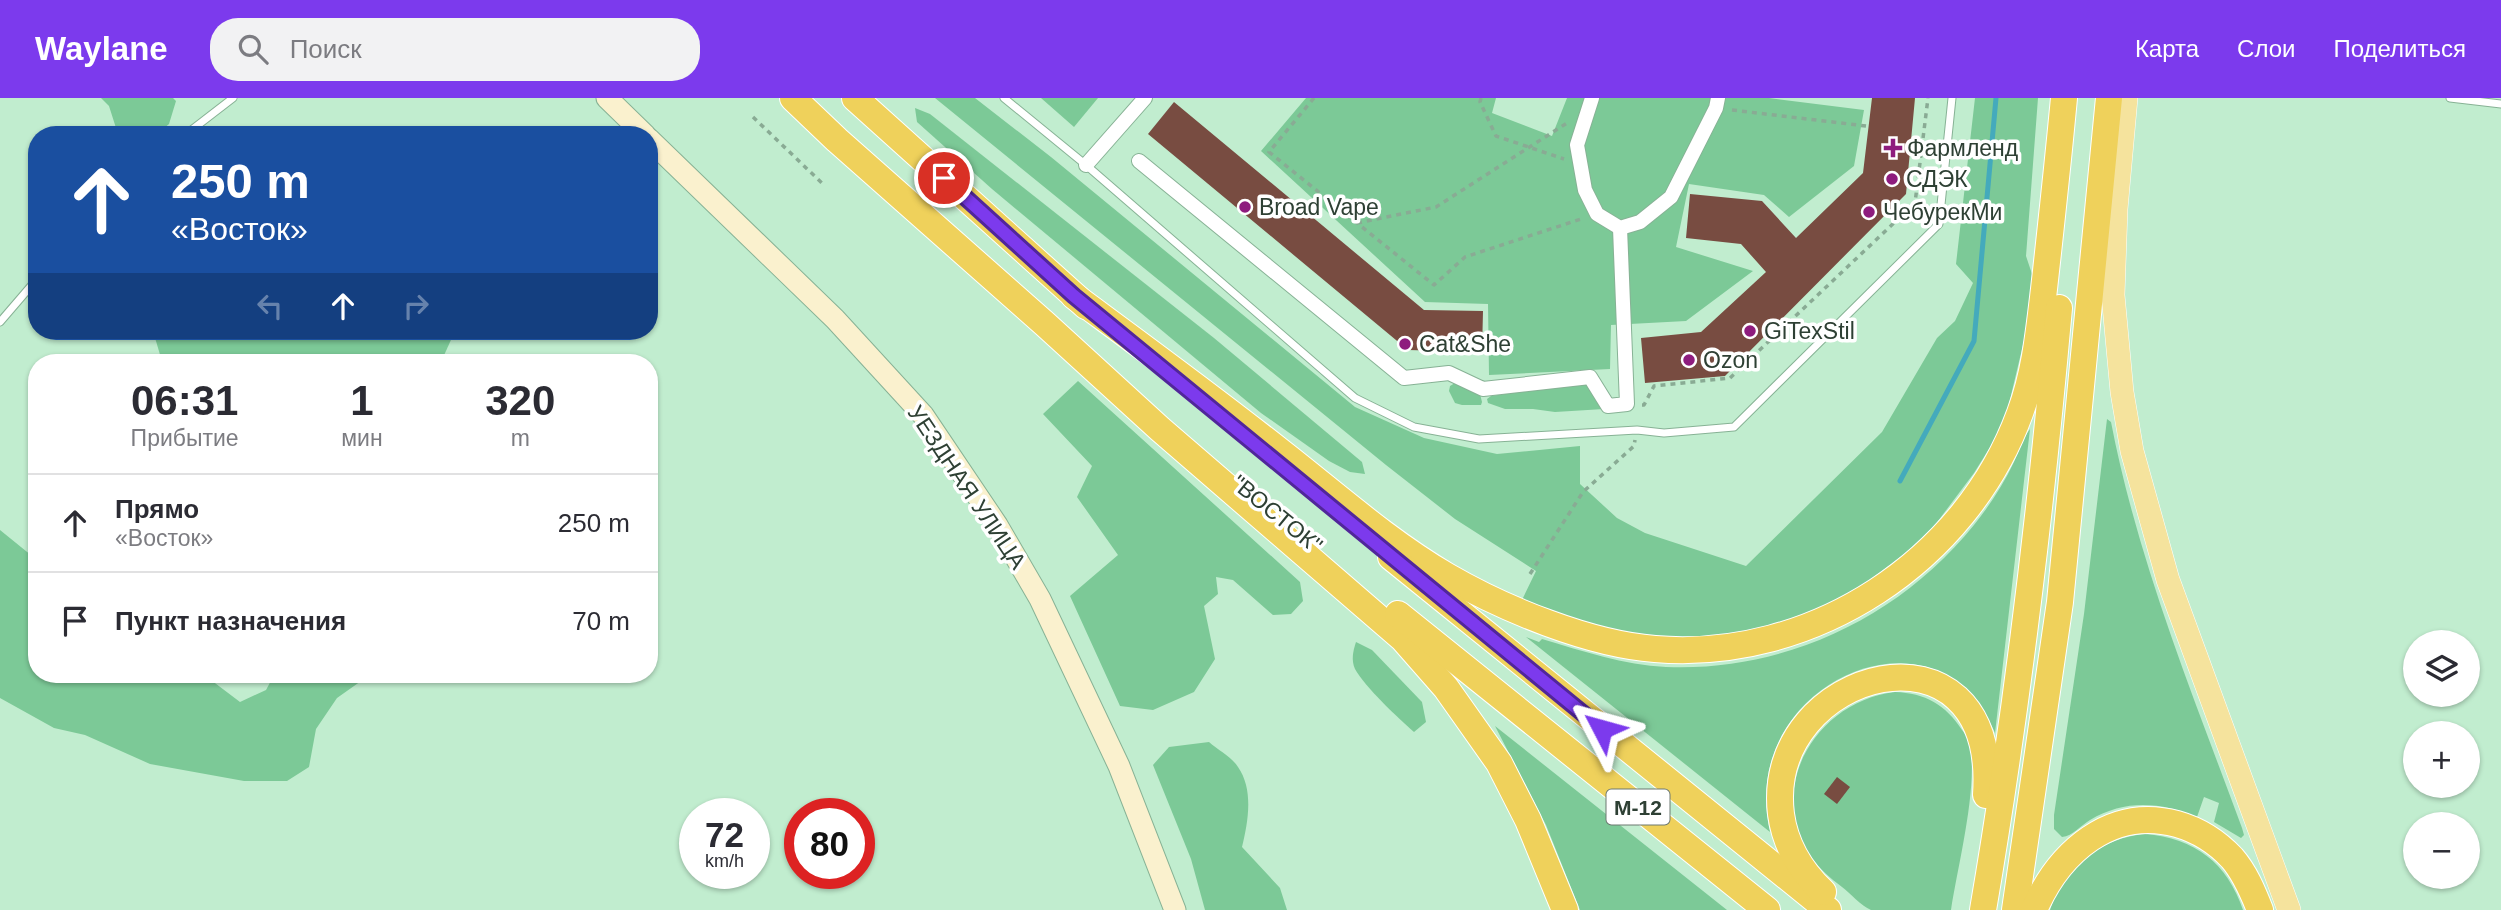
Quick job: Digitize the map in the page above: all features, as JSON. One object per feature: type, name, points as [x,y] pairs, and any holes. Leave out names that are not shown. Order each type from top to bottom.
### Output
[{"type":"highway","points":[[793,98],[1160,429],[1383,621],[1425,662],[1499,763],[1528,820],[1565,910]]},
{"type":"highway","points":[[855,98],[1074,296],[1519,663],[1828,910]]},
{"type":"highway","points":[[1074,296],[1213,398],[1409,553],[1478,593],[1571,630],[1624,645],[1676,650],[1731,647],[1760,642],[1809,626],[1842,611],[1901,575],[1952,528],[1996,467],[2021,411],[2038,339],[2064,98]]},
{"type":"highway","points":[[1981,910],[2004,778],[2038,510],[2051,400],[2077,98]]},
{"type":"highway","points":[[2015,910],[2057,628],[2109,98]]},
{"type":"highway","name":"\"ВОСТОК\"","points":[[1045,324],[1509,704],[1767,910]]},
{"type":"highway","points":[[1842,910],[1810,878],[1787,839],[1780,803],[1782,774],[1793,744],[1809,721],[1840,695],[1883,679],[1906,678],[1924,680],[1947,690],[1964,704],[1979,729],[1984,745],[1987,782],[1981,910]]},
{"type":"highway","points":[[2034,910],[2053,876],[2081,844],[2104,830],[2142,819],[2185,826],[2222,848],[2239,867],[2260,910]]},
{"type":"main road","points":[[2126,98],[2116,209],[2113,295],[2122,392],[2132,451],[2168,580],[2289,910]]},
{"type":"street","points":[[607,98],[636,126]]},
{"type":"street","points":[[1086,165],[1145,98]]},
{"type":"street","points":[[1590,104],[1577,145],[1585,190],[1597,214],[1620,228],[1640,222],[1671,197],[1717,103]]},
{"type":"street","name":"УЕЗДНАЯ УЛИЦА","points":[[658,148],[835,319],[930,426],[997,525],[1040,599],[1119,766],[1175,910]]},
{"type":"street","points":[[1139,160],[1404,379],[1449,373],[1483,389],[1590,377],[1608,406],[1627,404],[1620,228]]},
{"type":"lane","points":[[197,126],[233,98]]},
{"type":"lane","points":[[1004,98],[1086,165],[1355,398],[1414,426],[1479,439],[1637,430],[1664,433],[1734,427],[1938,224],[1952,98]]},
{"type":"lane","points":[[2105,130],[2115,98]]},
{"type":"lane","points":[[2450,98],[2501,104]]},
{"type":"lane","points":[[0,322],[28,289]]},
{"type":"path","points":[[1314,98],[1269,152],[1434,285],[1465,257],[1597,214]]},
{"type":"path","points":[[1481,98],[1480,102],[1496,136],[1580,164]]},
{"type":"path","points":[[1530,574],[1583,492],[1634,446],[1644,405],[1654,386],[1730,379],[1915,203],[1928,98]]},
{"type":"path","points":[[1717,103],[1866,127]]},
{"type":"path","points":[[1357,223],[1436,207],[1590,104]]},
{"type":"path","points":[[753,117],[825,186]]},
{"type":"path","points":[[1627,404],[1644,405]]},
{"type":"green space","points":[[101,98],[173,98],[176,101],[167,126],[115,126],[109,106]]},
{"type":"green space","points":[[935,98],[975,98],[1051,157],[1355,407],[1424,438],[1497,454],[1580,446],[1580,484],[1617,518],[1645,533],[1746,566],[1882,432],[1937,338],[1955,321],[1973,283],[1956,264],[1975,98],[2038,98],[2026,256],[2033,277],[2027,328],[2008,408],[1994,441],[1935,525],[1908,551],[1858,589],[1831,605],[1764,629],[1696,639],[1624,633],[1580,621],[1522,600],[1536,571],[1455,519],[1386,465]]},
{"type":"green space","points":[[1041,98],[1098,98],[1074,127]]},
{"type":"green space","points":[[1306,98],[1496,98],[1492,113],[1552,136],[1567,98],[1769,98],[1864,110],[1854,166],[1789,217],[1764,195],[1689,184],[1676,247],[1753,271],[1686,321],[1611,325],[1610,369],[1489,375],[1488,304],[1425,302],[1261,151]]},
{"type":"green space","points":[[915,108],[930,114],[1214,338],[1362,462],[1365,474],[1350,472],[1329,461],[1261,413],[992,189],[917,122]]},
{"type":"green space","points":[[156,340],[451,340],[445,354],[160,354]]},
{"type":"green space","points":[[1078,381],[1300,582],[1303,601],[1291,614],[1273,615],[1233,580],[1216,577],[1218,594],[1204,606],[1215,659],[1194,692],[1153,710],[1120,706],[1070,596],[1118,555],[1077,497],[1092,466],[1043,414]]},
{"type":"green space","points":[[1455,383],[1480,394],[1481,405],[1455,403],[1449,391],[1450,386]]},
{"type":"green space","points":[[1583,383],[1589,385],[1604,409],[1555,412],[1505,409],[1488,403],[1487,399],[1491,396]]},
{"type":"green space","points":[[2107,419],[2111,422],[2122,474],[2151,577],[2242,828],[2244,835],[2241,838],[2214,822],[2219,803],[2204,797],[2197,817],[2170,808],[2130,806],[2103,813],[2066,836],[2062,837],[2054,829],[2084,614]]},
{"type":"green space","points":[[2030,429],[1995,733],[1968,691],[1932,668],[1890,664],[1849,674],[1811,698],[1783,734],[1767,779],[1770,832],[1526,637],[1619,660],[1666,667],[1710,666],[1754,660],[1796,649],[1875,612],[1911,587],[1944,558],[1974,525],[2001,487]]},
{"type":"green space","points":[[0,530],[28,553],[28,683],[215,683],[240,702],[266,690],[270,683],[358,683],[337,698],[316,729],[309,767],[287,781],[244,781],[150,764],[85,735],[54,728],[0,698]]},
{"type":"green space","points":[[1356,642],[1372,650],[1422,702],[1426,722],[1414,732],[1374,693],[1355,669],[1353,656]]},
{"type":"green space","points":[[1895,692],[1916,695],[1942,707],[1956,721],[1970,744],[1972,762],[1969,804],[1951,910],[1867,908],[1818,865],[1811,857],[1798,830],[1793,803],[1796,776],[1806,752],[1822,730],[1842,712],[1867,699]]},
{"type":"green space","points":[[1495,726],[1727,910],[1580,910],[1546,825]]},
{"type":"green space","points":[[1209,742],[1232,760],[1243,776],[1248,806],[1242,847],[1280,888],[1287,910],[1205,910],[1191,859],[1153,765],[1169,747]]},
{"type":"green space","points":[[2145,834],[2179,841],[2207,856],[2228,879],[2243,910],[2050,910],[2064,881],[2086,857],[2114,841]]},
{"type":"building","points":[[1872,98],[1915,98],[1906,194],[1725,376],[1645,383],[1641,338],[1701,332],[1766,272],[1741,244],[1686,238],[1690,194],[1762,201],[1796,238],[1863,173]]},
{"type":"building","points":[[1174,102],[1424,310],[1483,311],[1482,352],[1408,350],[1148,134]]},
{"type":"building","points":[[1837,777],[1850,787],[1837,804],[1824,794]]},
{"type":"waterway","points":[[1900,481],[1974,341],[1996,98]]},
{"type":"place","name":"Фармленд","points":[[1893,148]]},
{"type":"place","name":"СДЭК","points":[[1892,179]]},
{"type":"place","name":"Broad Vape","points":[[1245,207]]},
{"type":"place","name":"ЧебурекМи","points":[[1869,212]]},
{"type":"place","name":"GiTexStil","points":[[1750,331]]},
{"type":"place","name":"Cat&She","points":[[1405,344]]},
{"type":"place","name":"Ozon","points":[[1689,360]]},
{"type":"route","points":[[944,178],[1074,296],[1602,729]]}]
